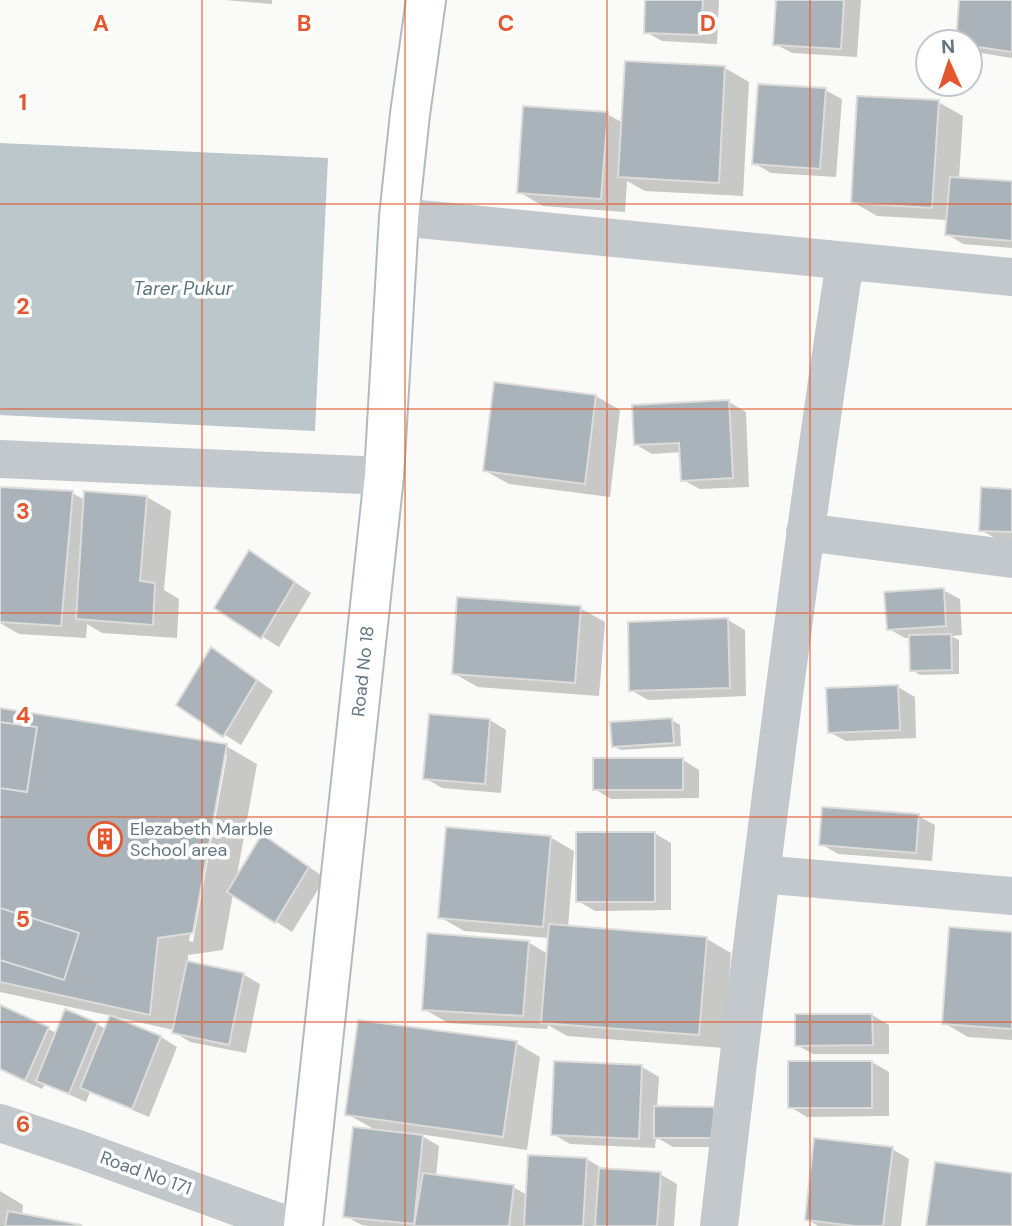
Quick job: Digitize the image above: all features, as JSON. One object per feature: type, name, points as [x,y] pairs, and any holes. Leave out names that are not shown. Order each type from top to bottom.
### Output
[{"type":"street","name":"Road No 18","points":[[303,1226],[384,477],[400,217],[410,114],[426,0]]},
{"type":"street","points":[[400,217],[1012,277]]},
{"type":"street","points":[[719,1226],[805,532],[845,261]]},
{"type":"street","points":[[0,459],[384,477]]},
{"type":"street","points":[[805,532],[1012,559]]},
{"type":"street","points":[[761,874],[1012,896]]},
{"type":"street","name":"Road No 171","points":[[0,1123],[290,1226]]},
{"type":"water","name":"Tarer Pukur","points":[[0,143],[328,158],[315,431],[0,415]]},
{"type":"building","points":[[645,0],[703,0],[701,35],[644,33]]},
{"type":"building","points":[[776,0],[844,0],[841,49],[773,45]]},
{"type":"building","points":[[959,0],[1012,0],[1012,52],[984,48],[984,28],[957,28]]},
{"type":"building","points":[[625,61],[725,66],[719,183],[618,177]]},
{"type":"building","points":[[758,84],[826,88],[820,169],[752,164]]},
{"type":"building","points":[[857,96],[939,100],[932,208],[851,203]]},
{"type":"building","points":[[523,106],[608,112],[601,199],[517,193]]},
{"type":"building","points":[[950,177],[1012,181],[1012,241],[945,235]]},
{"type":"building","points":[[494,382],[596,395],[585,484],[483,471]]},
{"type":"building","points":[[729,400],[733,478],[681,481],[679,443],[634,445],[632,405]]},
{"type":"building","points":[[0,487],[73,491],[61,626],[0,622]]},
{"type":"building","points":[[981,487],[1012,489],[1012,532],[979,531]]},
{"type":"building","points":[[84,491],[147,496],[140,581],[155,583],[153,625],[76,619]]},
{"type":"building","points":[[249,550],[295,582],[261,639],[214,608]]},
{"type":"building","points":[[944,588],[946,626],[887,630],[884,592]]},
{"type":"building","points":[[457,597],[581,606],[575,683],[452,674]]},
{"type":"building","points":[[728,618],[730,688],[629,691],[628,622]]},
{"type":"building","points":[[951,634],[952,670],[910,671],[909,635]]},
{"type":"building","points":[[211,647],[257,680],[223,737],[176,705]]},
{"type":"building","points":[[898,685],[900,730],[828,733],[826,688]]},
{"type":"building","name":"Elezabeth Marble School area","points":[[0,708],[227,744],[193,933],[158,938],[150,1015],[0,982]]},
{"type":"building","points":[[429,714],[490,719],[485,784],[423,779]]},
{"type":"building","points":[[672,718],[674,743],[612,747],[610,722]]},
{"type":"building","points":[[0,722],[37,727],[27,792],[0,788]]},
{"type":"building","points":[[593,758],[683,758],[683,790],[593,790]]},
{"type":"building","points":[[822,807],[919,814],[916,853],[819,845]]},
{"type":"building","points":[[446,827],[551,836],[543,927],[438,918]]},
{"type":"building","points":[[576,832],[655,832],[655,902],[576,902]]},
{"type":"building","points":[[262,834],[309,867],[275,923],[227,892]]},
{"type":"building","points":[[0,908],[79,933],[64,980],[0,960]]},
{"type":"building","points":[[549,924],[707,937],[699,1035],[541,1023]]},
{"type":"building","points":[[949,927],[1012,932],[1012,1029],[942,1024]]},
{"type":"building","points":[[427,933],[529,941],[523,1016],[422,1010]]},
{"type":"building","points":[[187,961],[244,973],[229,1045],[172,1033]]},
{"type":"building","points":[[0,1005],[49,1027],[25,1081],[0,1069]]},
{"type":"building","points":[[65,1009],[98,1023],[69,1094],[36,1081]]},
{"type":"building","points":[[795,1014],[872,1014],[873,1045],[795,1046]]},
{"type":"building","points":[[110,1015],[161,1036],[132,1109],[80,1088]]},
{"type":"building","points":[[358,1020],[517,1041],[503,1137],[345,1115]]},
{"type":"building","points":[[554,1061],[642,1065],[639,1139],[551,1135]]},
{"type":"building","points":[[788,1061],[872,1061],[872,1108],[788,1108]]},
{"type":"building","points":[[654,1106],[714,1107],[714,1138],[654,1138]]},
{"type":"building","points":[[353,1127],[423,1135],[414,1224],[343,1217]]},
{"type":"building","points":[[814,1138],[893,1147],[883,1226],[855,1226],[805,1220]]},
{"type":"building","points":[[528,1155],[587,1158],[583,1226],[524,1226]]},
{"type":"building","points":[[935,1162],[1012,1173],[1012,1226],[926,1226]]},
{"type":"building","points":[[599,1168],[661,1172],[657,1226],[595,1226]]},
{"type":"building","points":[[423,1173],[514,1185],[509,1226],[414,1226]]},
{"type":"building","points":[[8,1211],[81,1225],[5,1226]]},
{"type":"place","name":"Elezabeth Marble School area","points":[[105,839]]}]
